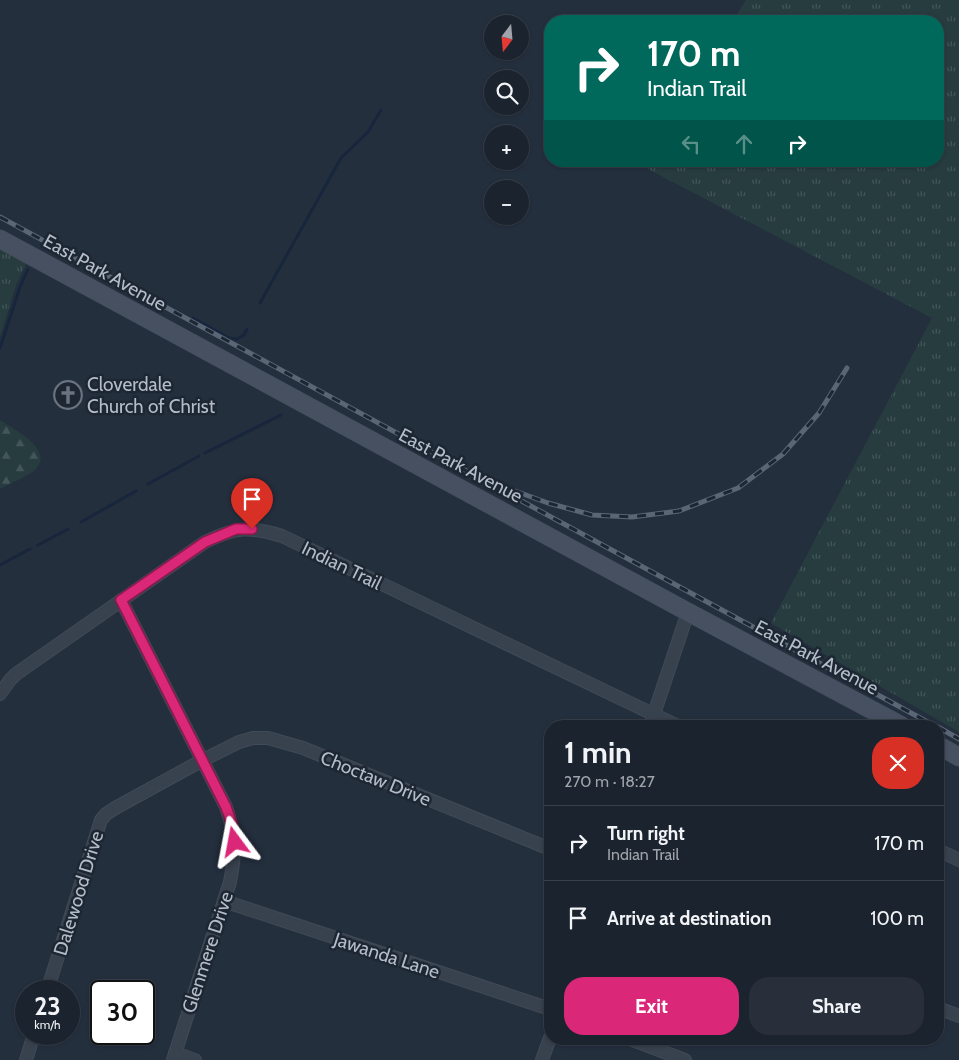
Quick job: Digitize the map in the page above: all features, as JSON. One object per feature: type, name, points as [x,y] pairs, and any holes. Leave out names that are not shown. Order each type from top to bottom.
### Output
[{"type":"street","name":"East Park Avenue","points":[[0,239],[891,720]]},
{"type":"street","name":"Indian Trail","points":[[0,694],[16,674],[205,542],[220,534],[236,529],[252,529],[282,536],[652,720]]},
{"type":"street","name":"Glenmere Drive","points":[[121,600],[226,807],[232,824],[235,842],[234,862],[224,901],[174,1056]]},
{"type":"street","points":[[652,720],[688,612]]},
{"type":"street","name":"Choctaw Drive","points":[[201,761],[239,742],[253,738],[268,738],[286,742],[544,847]]},
{"type":"street","points":[[944,748],[959,757]]},
{"type":"street","name":"Dalewood Drive","points":[[50,980],[101,820],[106,814],[117,807],[201,761]]},
{"type":"street","points":[[944,853],[959,860]]},
{"type":"street","name":"Jawanda Lane","points":[[224,901],[544,1007]]},
{"type":"street","points":[[944,1010],[959,1016]]},
{"type":"street","points":[[26,1060],[31,1045]]},
{"type":"street","points":[[542,1060],[547,1045]]},
{"type":"street","points":[[646,1045],[686,1060]]},
{"type":"street","points":[[174,1056],[195,1060]]},
{"type":"green space","points":[[746,0],[959,0],[959,732],[944,723],[944,720],[938,720],[771,623],[932,318],[648,169],[649,167],[944,167],[944,15],[737,15]]},
{"type":"green space","points":[[0,248],[27,262],[16,285],[0,337]]},
{"type":"green space","points":[[0,420],[37,448],[40,462],[35,470],[0,489]]},
{"type":"waterway","points":[[260,303],[341,158],[368,132],[381,110]]},
{"type":"waterway","points":[[44,238],[52,238],[60,242]]},
{"type":"waterway","points":[[0,348],[20,287],[28,269]]},
{"type":"waterway","points":[[193,318],[229,338],[237,339],[244,335],[247,329]]},
{"type":"waterway","points":[[205,453],[281,415]]},
{"type":"waterway","points":[[148,484],[199,456]]},
{"type":"waterway","points":[[81,522],[136,491]]},
{"type":"waterway","points":[[38,545],[68,529]]},
{"type":"waterway","points":[[0,565],[30,549]]},
{"type":"railway","points":[[0,217],[924,720]]},
{"type":"railway","points":[[515,491],[548,503],[592,515],[632,517],[679,511],[738,488],[783,454],[819,413],[847,368]]},
{"type":"railway","points":[[944,730],[959,739]]},
{"type":"place","name":"Cloverdale Church of Christ","points":[[68,395]]},
{"type":"route","points":[[235,842],[232,824],[226,807],[121,600],[205,542],[220,534],[236,529],[252,529]]}]
